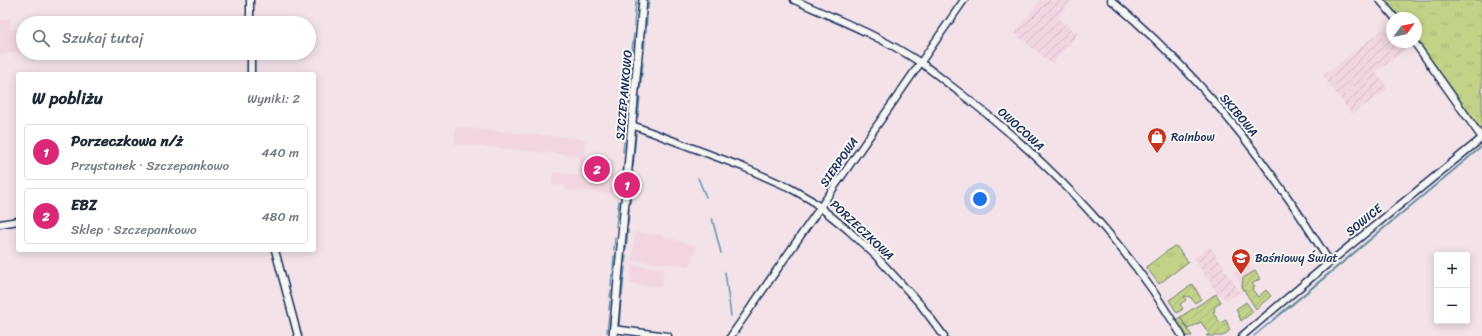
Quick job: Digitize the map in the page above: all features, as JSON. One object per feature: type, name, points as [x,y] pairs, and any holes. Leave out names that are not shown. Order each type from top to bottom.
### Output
[{"type":"street","points":[[250,0],[250,16]]},
{"type":"street","name":"SZCZEPANKOWO","points":[[613,333],[643,0]]},
{"type":"street","name":"OWOCOWA","points":[[794,0],[865,32],[921,63],[1008,131],[1073,193],[1128,257],[1151,288],[1182,336]]},
{"type":"street","name":"SIERPOWA","points":[[731,336],[822,207],[964,0]]},
{"type":"street","name":"SKIBOWA","points":[[1111,0],[1136,21],[1171,56],[1230,120],[1284,192],[1330,262]]},
{"type":"street","points":[[1380,0],[1390,12]]},
{"type":"street","points":[[1418,48],[1482,138]]},
{"type":"street","points":[[251,60],[251,72]]},
{"type":"street","name":"PORZECZKOWA","points":[[632,125],[760,174],[822,207],[889,270],[920,304],[944,336]]},
{"type":"street","name":"SOWICE","points":[[1242,336],[1482,138]]},
{"type":"street","points":[[0,224],[16,221]]},
{"type":"street","points":[[276,252],[298,336]]},
{"type":"street","points":[[613,333],[668,336]]},
{"type":"shaded area","points":[[1040,0],[1073,0],[1058,18],[1078,34],[1052,64],[1014,33]]},
{"type":"shaded area","points":[[10,18],[10,27],[12,30],[16,29],[16,52],[0,55],[0,20]]},
{"type":"shaded area","points":[[1386,27],[1386,48],[1408,48],[1376,72],[1388,89],[1352,114],[1323,76]]},
{"type":"shaded area","points":[[455,127],[585,139],[584,156],[615,159],[612,194],[565,190],[565,186],[552,185],[553,172],[578,175],[579,156],[455,144]]},
{"type":"shaded area","points":[[635,232],[660,235],[697,246],[690,266],[632,261]]},
{"type":"shaded area","points":[[1210,246],[1240,292],[1226,301],[1222,295],[1219,296],[1194,259]]},
{"type":"shaded area","name":"Baśniowy Świat","points":[[1249,262],[1255,271],[1243,278],[1242,287],[1233,272]]},
{"type":"shaded area","points":[[632,265],[664,268],[662,287],[630,284]]},
{"type":"green space","points":[[1383,0],[1482,0],[1482,132],[1478,129],[1421,48],[1422,12],[1392,12]]},
{"type":"green space","points":[[1482,146],[1278,317],[1277,316]]},
{"type":"green space","points":[[1174,246],[1177,247],[1188,262],[1159,284],[1146,267]]},
{"type":"green space","points":[[1255,271],[1260,279],[1252,284],[1255,287],[1252,289],[1258,297],[1266,290],[1271,296],[1256,309],[1242,287],[1243,278]]},
{"type":"green space","points":[[1193,284],[1201,299],[1195,303],[1190,297],[1184,296],[1186,300],[1180,304],[1183,309],[1177,313],[1169,300]]},
{"type":"green space","points":[[1216,294],[1221,302],[1214,308],[1215,311],[1213,312],[1220,323],[1226,320],[1230,330],[1223,336],[1206,336],[1209,334],[1201,322],[1188,329],[1180,317]]},
{"type":"green space","points":[[1246,302],[1253,312],[1241,321],[1236,309]]},
{"type":"green space","points":[[1180,317],[1192,336],[1185,336],[1176,320]]},
{"type":"waterway","points":[[648,9],[649,0]]},
{"type":"waterway","points":[[634,26],[636,1]]},
{"type":"waterway","points":[[646,32],[647,17]]},
{"type":"waterway","points":[[632,51],[634,34]]},
{"type":"waterway","points":[[644,53],[645,40]]},
{"type":"waterway","points":[[630,75],[631,62]]},
{"type":"waterway","points":[[640,90],[643,63]]},
{"type":"waterway","points":[[629,89],[630,79]]},
{"type":"waterway","points":[[638,117],[640,96]]},
{"type":"waterway","points":[[625,125],[628,97]]},
{"type":"waterway","points":[[625,130],[625,136]]},
{"type":"waterway","points":[[633,167],[636,133]]},
{"type":"waterway","points":[[623,152],[624,142]]},
{"type":"waterway","points":[[1254,336],[1480,148]]},
{"type":"waterway","points":[[631,189],[633,172]]},
{"type":"waterway","points":[[698,178],[706,197]]},
{"type":"waterway","points":[[630,204],[631,194]]},
{"type":"waterway","points":[[616,227],[619,201]]},
{"type":"waterway","points":[[628,225],[629,209]]},
{"type":"waterway","points":[[712,218],[721,253]]},
{"type":"waterway","points":[[626,249],[628,230]]},
{"type":"waterway","points":[[614,250],[615,238]]},
{"type":"waterway","points":[[613,270],[614,256]]},
{"type":"waterway","points":[[625,262],[626,256]]},
{"type":"waterway","points":[[622,295],[625,267]]},
{"type":"waterway","points":[[725,272],[731,316]]},
{"type":"waterway","points":[[611,286],[612,274]]},
{"type":"waterway","points":[[610,297],[611,291]]},
{"type":"waterway","points":[[619,325],[621,300]]},
{"type":"waterway","points":[[609,310],[610,301]]},
{"type":"waterway","points":[[607,332],[609,315]]},
{"type":"place","name":"Rainbow","points":[[1157,154]]},
{"type":"place","name":"EBZ","points":[[597,169]]},
{"type":"place","name":"Porzeczkowa n/ż","points":[[627,185]]},
{"type":"place","name":"Baśniowy Świat","points":[[1241,275]]}]
